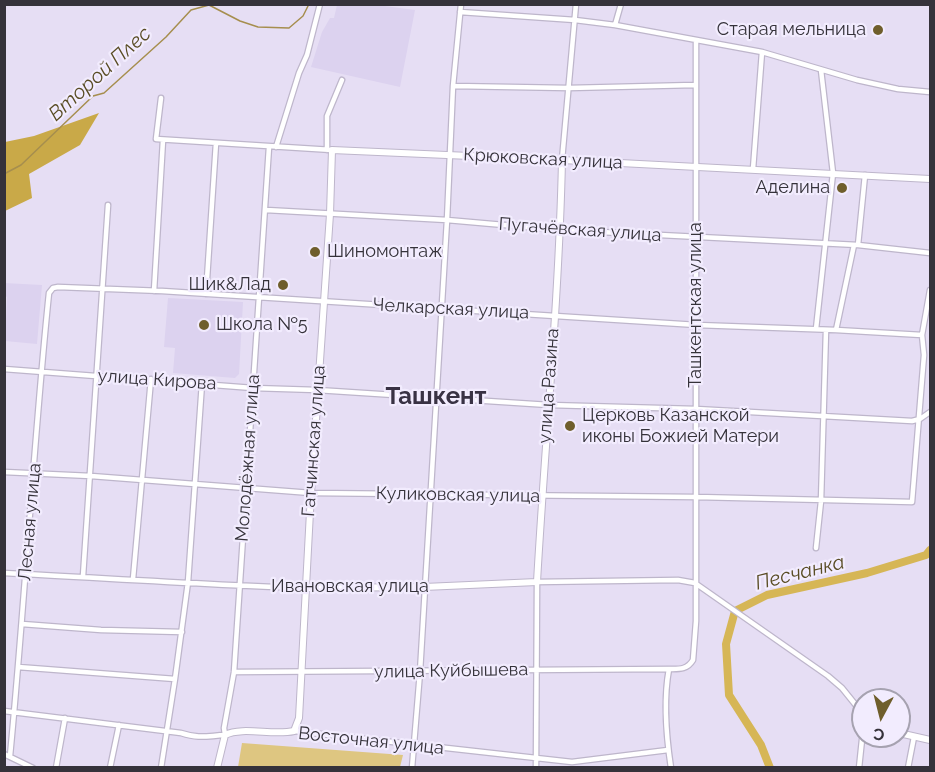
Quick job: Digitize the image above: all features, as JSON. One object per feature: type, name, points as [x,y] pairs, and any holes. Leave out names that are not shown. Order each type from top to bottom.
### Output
[{"type":"street","points":[[276,147],[292,93],[307,55],[320,4]]},
{"type":"street","points":[[412,768],[442,309],[453,86],[461,4]]},
{"type":"street","name":"улица Разина","points":[[536,768],[537,582],[561,230],[562,160],[576,4]]},
{"type":"street","points":[[615,25],[621,4]]},
{"type":"street","points":[[460,12],[615,25],[762,52],[888,87],[930,92]]},
{"type":"street","name":"Ташкентская улица","points":[[669,669],[682,669],[690,666],[693,660],[696,621],[696,40]]},
{"type":"street","points":[[753,170],[762,52]]},
{"type":"street","points":[[816,329],[833,173],[821,70]]},
{"type":"street","name":"Гатчинская улица","points":[[294,731],[299,718],[317,390],[330,214],[327,116],[342,80]]},
{"type":"street","points":[[453,86],[569,88],[695,85]]},
{"type":"street","name":"Крюковская улица","points":[[160,98],[156,139],[163,140],[930,179]]},
{"type":"street","points":[[154,291],[163,140]]},
{"type":"street","points":[[206,294],[216,143]]},
{"type":"street","name":"Молодёжная улица","points":[[217,768],[225,735],[224,728],[234,672],[269,147]]},
{"type":"street","points":[[836,330],[856,245],[866,175]]},
{"type":"street","points":[[83,576],[108,205]]},
{"type":"street","name":"Пугачёвская улица","points":[[266,210],[447,220],[561,230],[856,245],[930,254]]},
{"type":"street","name":"Челкарская улица","points":[[53,288],[58,286],[154,291],[697,325],[922,335]]},
{"type":"street","name":"Лесная улица","points":[[10,756],[41,371],[49,294],[53,288]]},
{"type":"street","points":[[920,419],[924,355],[922,335],[930,290]]},
{"type":"street","points":[[816,548],[825,416],[826,330]]},
{"type":"street","name":"улица Кирова","points":[[4,369],[253,388],[549,405],[696,409],[912,421],[920,419]]},
{"type":"street","points":[[133,579],[151,379]]},
{"type":"street","points":[[161,768],[176,679],[188,582],[202,383]]},
{"type":"street","points":[[920,419],[930,412]]},
{"type":"street","name":"Куликовская улица","points":[[4,472],[91,476],[311,493],[912,502],[920,419]]},
{"type":"street","name":"Ивановская улица","points":[[4,573],[306,588],[678,580],[695,583]]},
{"type":"street","points":[[695,583],[828,676],[851,699]]},
{"type":"street","points":[[22,624],[101,630],[182,632]]},
{"type":"street","points":[[18,667],[176,679]]},
{"type":"street","points":[[669,669],[666,706],[671,768]]},
{"type":"street","name":"улица Куйбышева","points":[[234,672],[669,669]]},
{"type":"street","name":"Восточная улица","points":[[4,711],[181,733],[197,739],[233,732],[281,734],[294,731],[537,760],[572,762],[668,750]]},
{"type":"street","points":[[56,768],[65,718]]},
{"type":"street","points":[[110,768],[118,725]]},
{"type":"street","points":[[911,736],[930,740]]},
{"type":"street","points":[[908,768],[914,737]]},
{"type":"street","points":[[860,768],[862,748]]},
{"type":"street","points":[[4,754],[33,768]]},
{"type":"shaded area","points":[[337,5],[377,5],[415,10],[400,87],[311,67],[322,32],[330,18],[334,18]]},
{"type":"shaded area","points":[[99,113],[80,145],[29,174],[32,198],[5,211],[5,142],[34,136]]},
{"type":"shaded area","points":[[4,283],[42,285],[37,344],[5,341],[7,297]]},
{"type":"shaded area","name":"Школа №5","points":[[168,298],[243,302],[239,374],[235,378],[173,373],[175,348],[164,347]]},
{"type":"shaded area","points":[[242,743],[403,755],[400,767],[238,767]]},
{"type":"waterway","name":"Второй Плес","points":[[4,174],[21,165],[93,96],[104,93],[166,37],[191,10],[209,5],[240,21],[258,27],[289,28],[303,16],[309,4]]},
{"type":"waterway","name":"Песчанка","points":[[770,768],[761,745],[729,695],[726,644],[735,611],[767,595],[867,573],[926,555],[930,550]]},
{"type":"place","name":"Старая мельница","points":[[878,30]]},
{"type":"place","name":"Аделина","points":[[842,188]]},
{"type":"place","name":"Шиномонтаж","points":[[315,252]]},
{"type":"place","name":"Шик&Лад","points":[[283,285]]},
{"type":"place","name":"Школа №5","points":[[204,325]]},
{"type":"place","name":"Церковь Казанской иконы Божией Матери","points":[[570,426]]},
{"type":"district","name":"Ташкент","points":[[436,397]]}]
